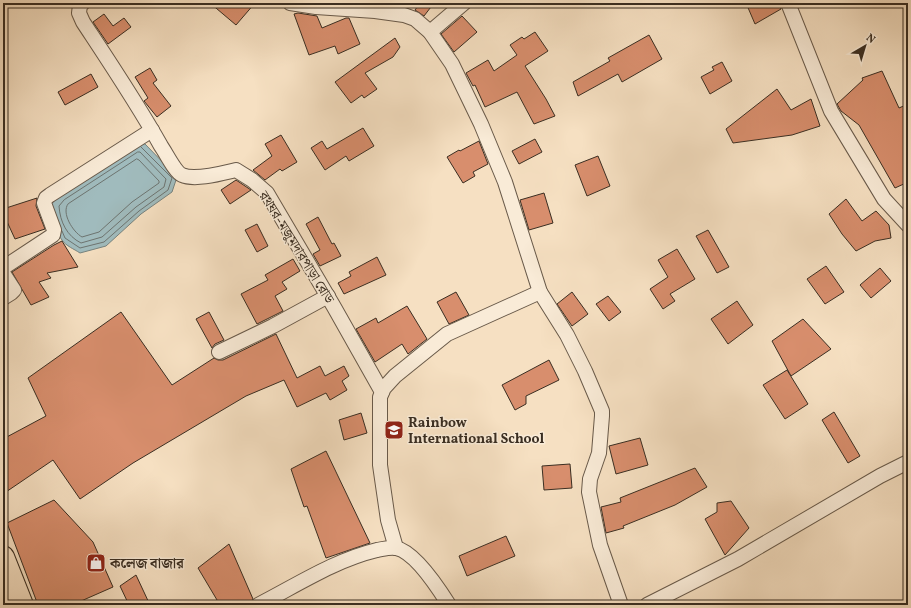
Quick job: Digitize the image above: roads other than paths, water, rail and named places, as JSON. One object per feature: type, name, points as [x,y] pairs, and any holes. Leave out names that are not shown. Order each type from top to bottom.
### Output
[{"type":"highway","points":[[3,557],[22,605]]},
{"type":"highway","points":[[3,597],[6,605]]},
{"type":"street","name":"রথঘর-মজুমদারপাড়া রোড","points":[[83,3],[80,5],[79,13],[83,22],[181,175],[189,177],[236,170],[252,180],[267,193],[328,296],[382,392]]},
{"type":"street","points":[[290,3],[316,7],[375,11],[404,15],[415,19],[430,32],[452,64],[481,124],[505,182],[540,292],[567,335],[585,371],[602,411],[599,453],[590,479],[589,492],[600,545],[621,605]]},
{"type":"street","points":[[430,32],[464,3]]},
{"type":"street","points":[[788,3],[831,111],[884,199],[908,225]]},
{"type":"street","points":[[3,268],[53,234],[54,230],[44,203],[46,198],[152,130]]},
{"type":"street","points":[[3,272],[14,290],[11,294],[3,298]]},
{"type":"street","points":[[396,548],[388,520],[380,465],[380,397],[382,392],[394,376],[447,334],[540,292]]},
{"type":"street","points":[[219,352],[273,326],[328,296]]},
{"type":"street","points":[[647,605],[738,559],[880,476],[908,462]]},
{"type":"street","points":[[258,605],[354,556],[387,548],[396,548],[413,558],[436,585],[449,605]]},
{"type":"water","points":[[137,142],[145,144],[177,177],[172,192],[141,214],[106,246],[80,253],[66,244],[59,236],[53,223],[49,204]]},
{"type":"place","name":"Rainbow International School","points":[[394,430]]},
{"type":"place","name":"কলেজ বাজার","points":[[96,563]]}]
